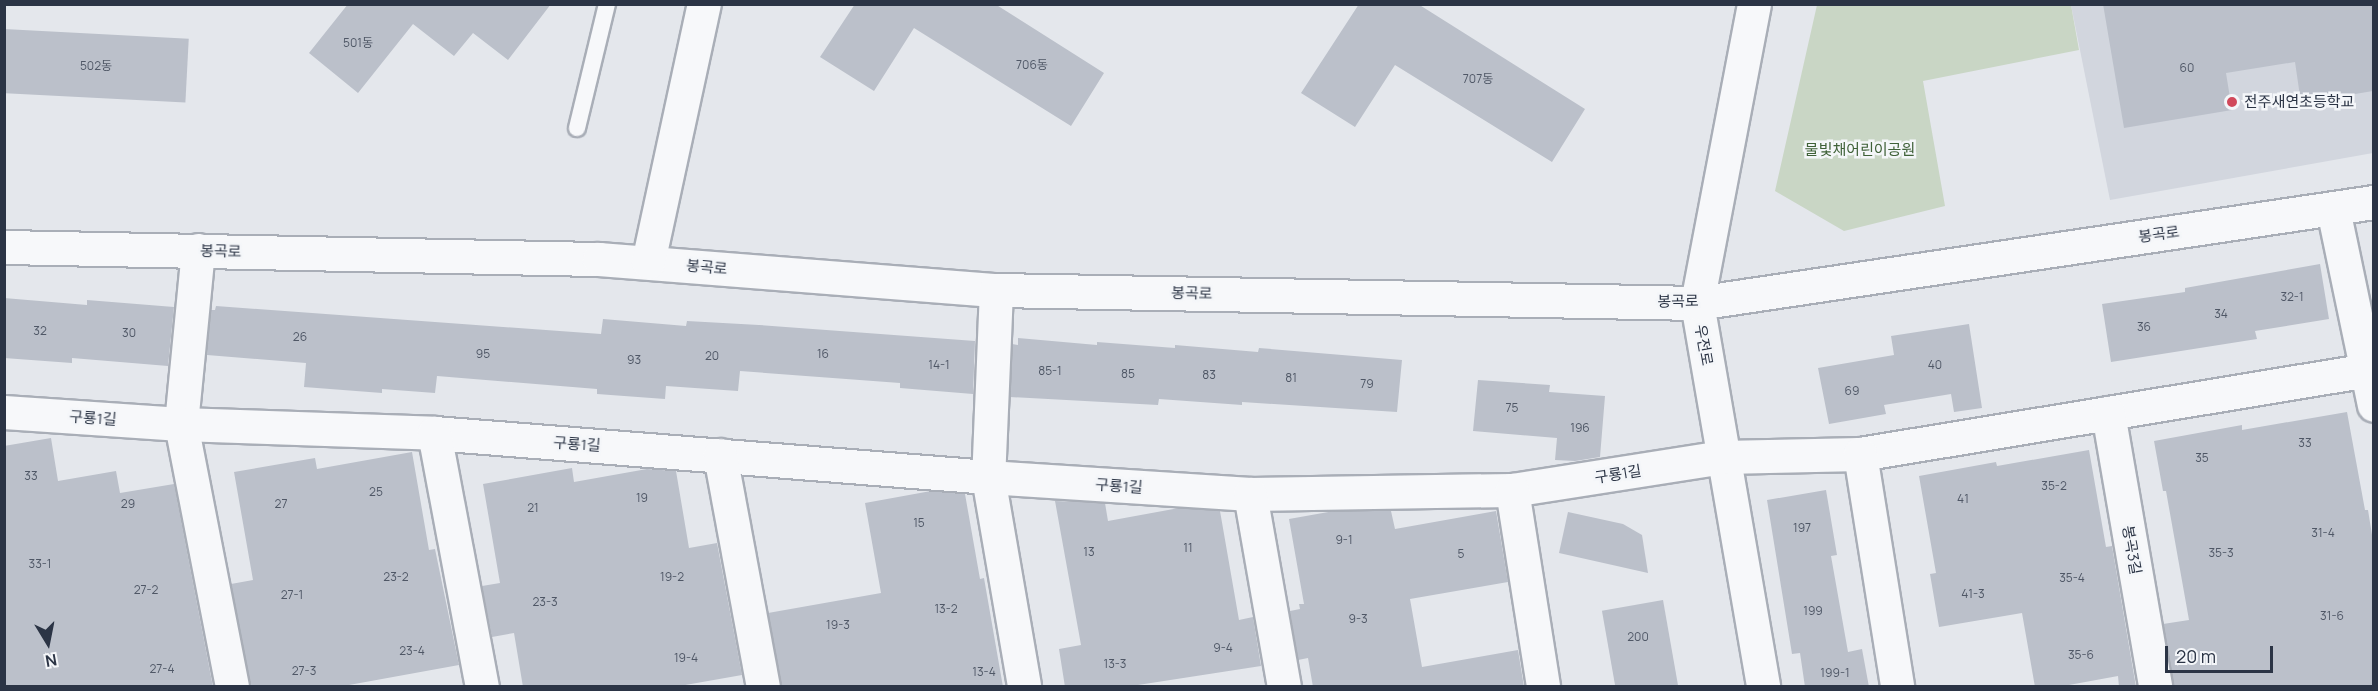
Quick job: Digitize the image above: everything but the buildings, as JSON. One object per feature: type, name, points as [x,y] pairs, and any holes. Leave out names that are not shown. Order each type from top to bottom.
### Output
[{"type":"street","points":[[648,262],[704,4]]},
{"type":"street","name":"우전로","points":[[1754,4],[1697,303],[1763,687]]},
{"type":"street","name":"봉곡로","points":[[4,247],[648,262],[996,290],[1697,303],[2373,202]]},
{"type":"street","points":[[2333,209],[2370,369],[2373,405]]},
{"type":"street","points":[[198,250],[181,424],[232,687]]},
{"type":"street","points":[[996,290],[988,477],[1024,687]]},
{"type":"street","points":[[1723,458],[1860,454],[2370,369]]},
{"type":"street","name":"구룡1길","points":[[4,412],[181,424],[434,434],[988,477],[1250,494],[1512,490],[1723,458]]},
{"type":"street","name":"봉곡3길","points":[[2108,413],[2156,687]]},
{"type":"street","points":[[434,434],[482,687]]},
{"type":"street","points":[[1860,454],[1897,687]]},
{"type":"street","points":[[720,455],[763,687]]},
{"type":"street","points":[[1512,490],[1544,687]]},
{"type":"street","points":[[1250,494],[1284,687]]},
{"type":"lane","points":[[577,128],[607,4]]},
{"type":"shaded area","name":"전주새연초등학교","points":[[2071,5],[2373,5],[2373,153],[2110,200]]},
{"type":"green space","name":"물빛채어린이공원","points":[[1817,5],[2071,5],[2079,50],[1923,81],[1945,206],[1844,231],[1775,191]]},
{"type":"place","name":"전주새연초등학교","points":[[2232,102]]}]
